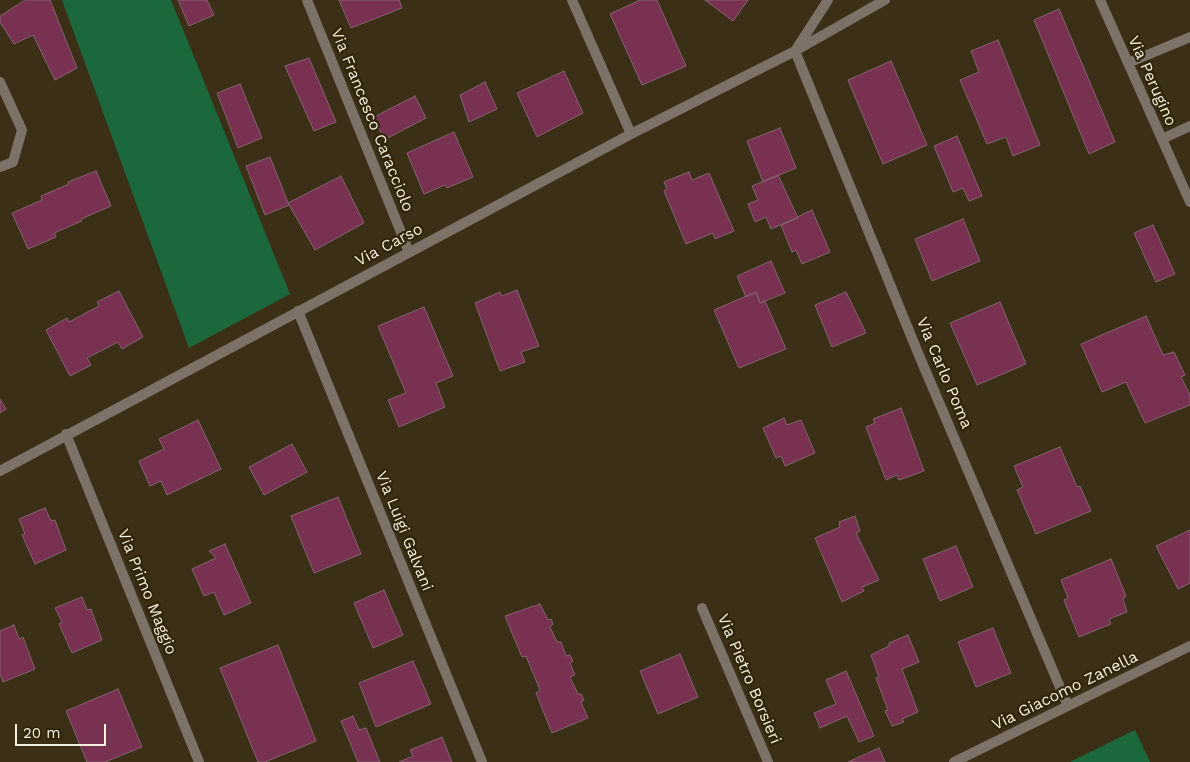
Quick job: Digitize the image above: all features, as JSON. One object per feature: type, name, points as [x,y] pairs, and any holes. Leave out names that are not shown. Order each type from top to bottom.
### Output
[{"type":"street","name":"Via Francesco Caracciolo","points":[[307,0],[408,252]]},
{"type":"street","points":[[572,0],[631,134]]},
{"type":"street","points":[[795,51],[828,0]]},
{"type":"street","name":"Via Carso","points":[[0,471],[66,434],[631,134],[795,51],[885,0]]},
{"type":"street","name":"Via Perugino","points":[[1100,0],[1190,202]]},
{"type":"street","points":[[1128,63],[1190,36]]},
{"type":"street","name":"Via Carlo Poma","points":[[795,51],[918,353],[1068,706]]},
{"type":"street","points":[[0,82],[22,130],[13,162],[0,167]]},
{"type":"street","points":[[1162,139],[1190,126]]},
{"type":"street","name":"Via Luigi Galvani","points":[[298,311],[482,762]]},
{"type":"street","name":"Via Primo Maggio","points":[[66,434],[199,762]]},
{"type":"street","name":"Via Pietro Borsieri","points":[[702,608],[768,762]]},
{"type":"street","name":"Via Giacomo Zanella","points":[[954,762],[1190,646]]},
{"type":"green space","points":[[62,0],[171,0],[290,294],[189,348]]},
{"type":"green space","points":[[1135,730],[1150,762],[1070,762]]},
{"type":"building","points":[[25,0],[50,0],[77,68],[55,80],[33,35],[14,44],[0,22],[0,16]]},
{"type":"building","points":[[178,0],[207,0],[214,15],[189,26]]},
{"type":"building","points":[[339,0],[399,0],[402,8],[351,28]]},
{"type":"building","points":[[640,0],[657,0],[686,66],[642,85],[610,14]]},
{"type":"building","points":[[705,0],[748,0],[733,21]]},
{"type":"building","points":[[1059,9],[1115,142],[1089,154],[1034,20]]},
{"type":"building","points":[[998,40],[1040,145],[1013,156],[1006,137],[987,144],[960,80],[979,72],[971,51]]},
{"type":"building","points":[[309,58],[336,122],[314,131],[285,66]]},
{"type":"building","points":[[891,61],[927,145],[883,164],[848,80]]},
{"type":"building","points":[[564,71],[583,113],[537,137],[517,93]]},
{"type":"building","points":[[485,82],[497,109],[469,122],[460,95]]},
{"type":"building","points":[[240,84],[262,138],[238,148],[217,93]]},
{"type":"building","points":[[415,96],[426,118],[384,140],[374,117]]},
{"type":"building","points":[[780,128],[796,168],[763,182],[747,141]]},
{"type":"building","points":[[454,132],[473,177],[447,188],[445,185],[424,194],[407,153]]},
{"type":"building","points":[[957,136],[982,196],[969,201],[963,188],[953,192],[934,146]]},
{"type":"building","points":[[270,157],[289,205],[265,215],[246,166]]},
{"type":"building","points":[[96,171],[111,206],[81,219],[82,221],[54,233],[56,237],[28,249],[12,213],[42,200],[41,196],[69,184],[68,182]]},
{"type":"building","points":[[689,172],[692,180],[709,173],[734,231],[715,239],[713,233],[686,244],[664,191],[667,189],[664,182]]},
{"type":"building","points":[[778,175],[798,218],[771,229],[766,217],[755,222],[748,204],[758,200],[752,186]]},
{"type":"building","points":[[341,176],[364,223],[315,250],[288,203]]},
{"type":"building","points":[[812,210],[830,252],[802,264],[796,250],[792,252],[781,225]]},
{"type":"building","points":[[963,219],[980,261],[932,281],[915,239]]},
{"type":"building","points":[[1153,225],[1175,274],[1156,282],[1134,233]]},
{"type":"building","points":[[771,261],[785,293],[760,303],[756,292],[746,297],[737,276]]},
{"type":"building","points":[[517,290],[539,346],[521,352],[525,362],[500,371],[475,303],[500,292],[502,296]]},
{"type":"building","points":[[119,291],[143,337],[122,349],[118,342],[87,358],[91,365],[70,376],[46,330],[67,318],[69,322],[99,306],[97,302]]},
{"type":"building","points":[[756,292],[760,303],[765,301],[786,349],[739,368],[714,310]]},
{"type":"building","points":[[846,292],[866,333],[832,347],[815,305]]},
{"type":"building","points":[[1000,302],[1026,364],[977,385],[950,323]]},
{"type":"building","points":[[424,307],[453,376],[436,383],[445,407],[399,427],[388,400],[406,393],[378,326]]},
{"type":"building","points":[[1146,316],[1163,355],[1174,352],[1185,375],[1181,377],[1190,395],[1190,405],[1145,423],[1126,382],[1102,392],[1081,344]]},
{"type":"building","points":[[0,399],[6,409],[0,413]]},
{"type":"building","points":[[901,408],[924,471],[899,480],[897,475],[886,480],[866,427],[875,423],[873,419]]},
{"type":"building","points":[[784,418],[787,425],[801,420],[815,453],[785,466],[781,456],[776,458],[763,428]]},
{"type":"building","points":[[198,420],[221,469],[167,495],[161,481],[150,486],[139,461],[164,449],[159,439]]},
{"type":"building","points":[[292,444],[307,472],[264,495],[249,467]]},
{"type":"building","points":[[1060,447],[1077,487],[1080,486],[1091,511],[1036,534],[1017,490],[1023,487],[1014,466]]},
{"type":"building","points":[[338,497],[361,554],[314,573],[291,516]]},
{"type":"building","points":[[45,508],[51,521],[55,520],[66,550],[35,564],[22,535],[25,534],[19,519]]},
{"type":"building","points":[[855,516],[860,531],[856,533],[879,580],[862,587],[864,591],[842,602],[815,538],[840,527],[839,522]]},
{"type":"building","points":[[1190,530],[1190,583],[1178,589],[1156,546]]},
{"type":"building","points":[[225,544],[251,603],[224,615],[214,592],[204,596],[192,569],[216,558],[209,551]]},
{"type":"building","points":[[956,546],[973,587],[940,601],[923,559]]},
{"type":"building","points":[[1111,559],[1126,596],[1123,599],[1127,612],[1109,619],[1111,624],[1079,637],[1064,600],[1068,598],[1061,580]]},
{"type":"building","points":[[384,590],[403,635],[373,648],[354,603]]},
{"type":"building","points":[[82,597],[87,610],[91,609],[102,640],[72,653],[59,624],[62,622],[55,608]]},
{"type":"building","points":[[540,604],[548,620],[551,619],[553,624],[550,627],[557,642],[561,642],[566,656],[570,655],[573,661],[570,663],[575,675],[570,677],[578,694],[581,694],[584,700],[581,702],[588,718],[552,733],[536,693],[540,690],[526,656],[522,657],[505,616]]},
{"type":"building","points":[[14,625],[19,639],[23,637],[35,669],[3,682],[0,674],[0,631]]},
{"type":"building","points":[[993,628],[1011,673],[976,687],[958,642]]},
{"type":"building","points":[[908,635],[919,662],[902,669],[918,712],[902,719],[904,722],[892,726],[885,711],[888,710],[876,678],[879,677],[871,655],[889,646],[889,643]]},
{"type":"building","points":[[278,645],[316,741],[265,762],[258,762],[220,668]]},
{"type":"building","points":[[680,654],[698,697],[658,714],[640,671]]},
{"type":"building","points":[[413,661],[431,704],[376,727],[359,683]]},
{"type":"building","points":[[846,671],[874,736],[859,742],[847,716],[820,728],[814,713],[836,704],[826,680]]},
{"type":"building","points":[[118,689],[142,747],[105,762],[87,762],[66,711]]},
{"type":"building","points":[[353,716],[359,730],[366,728],[380,762],[358,762],[341,721]]},
{"type":"building","points":[[442,737],[452,762],[399,762],[413,756],[410,750]]},
{"type":"building","points":[[879,748],[885,762],[848,762]]}]
